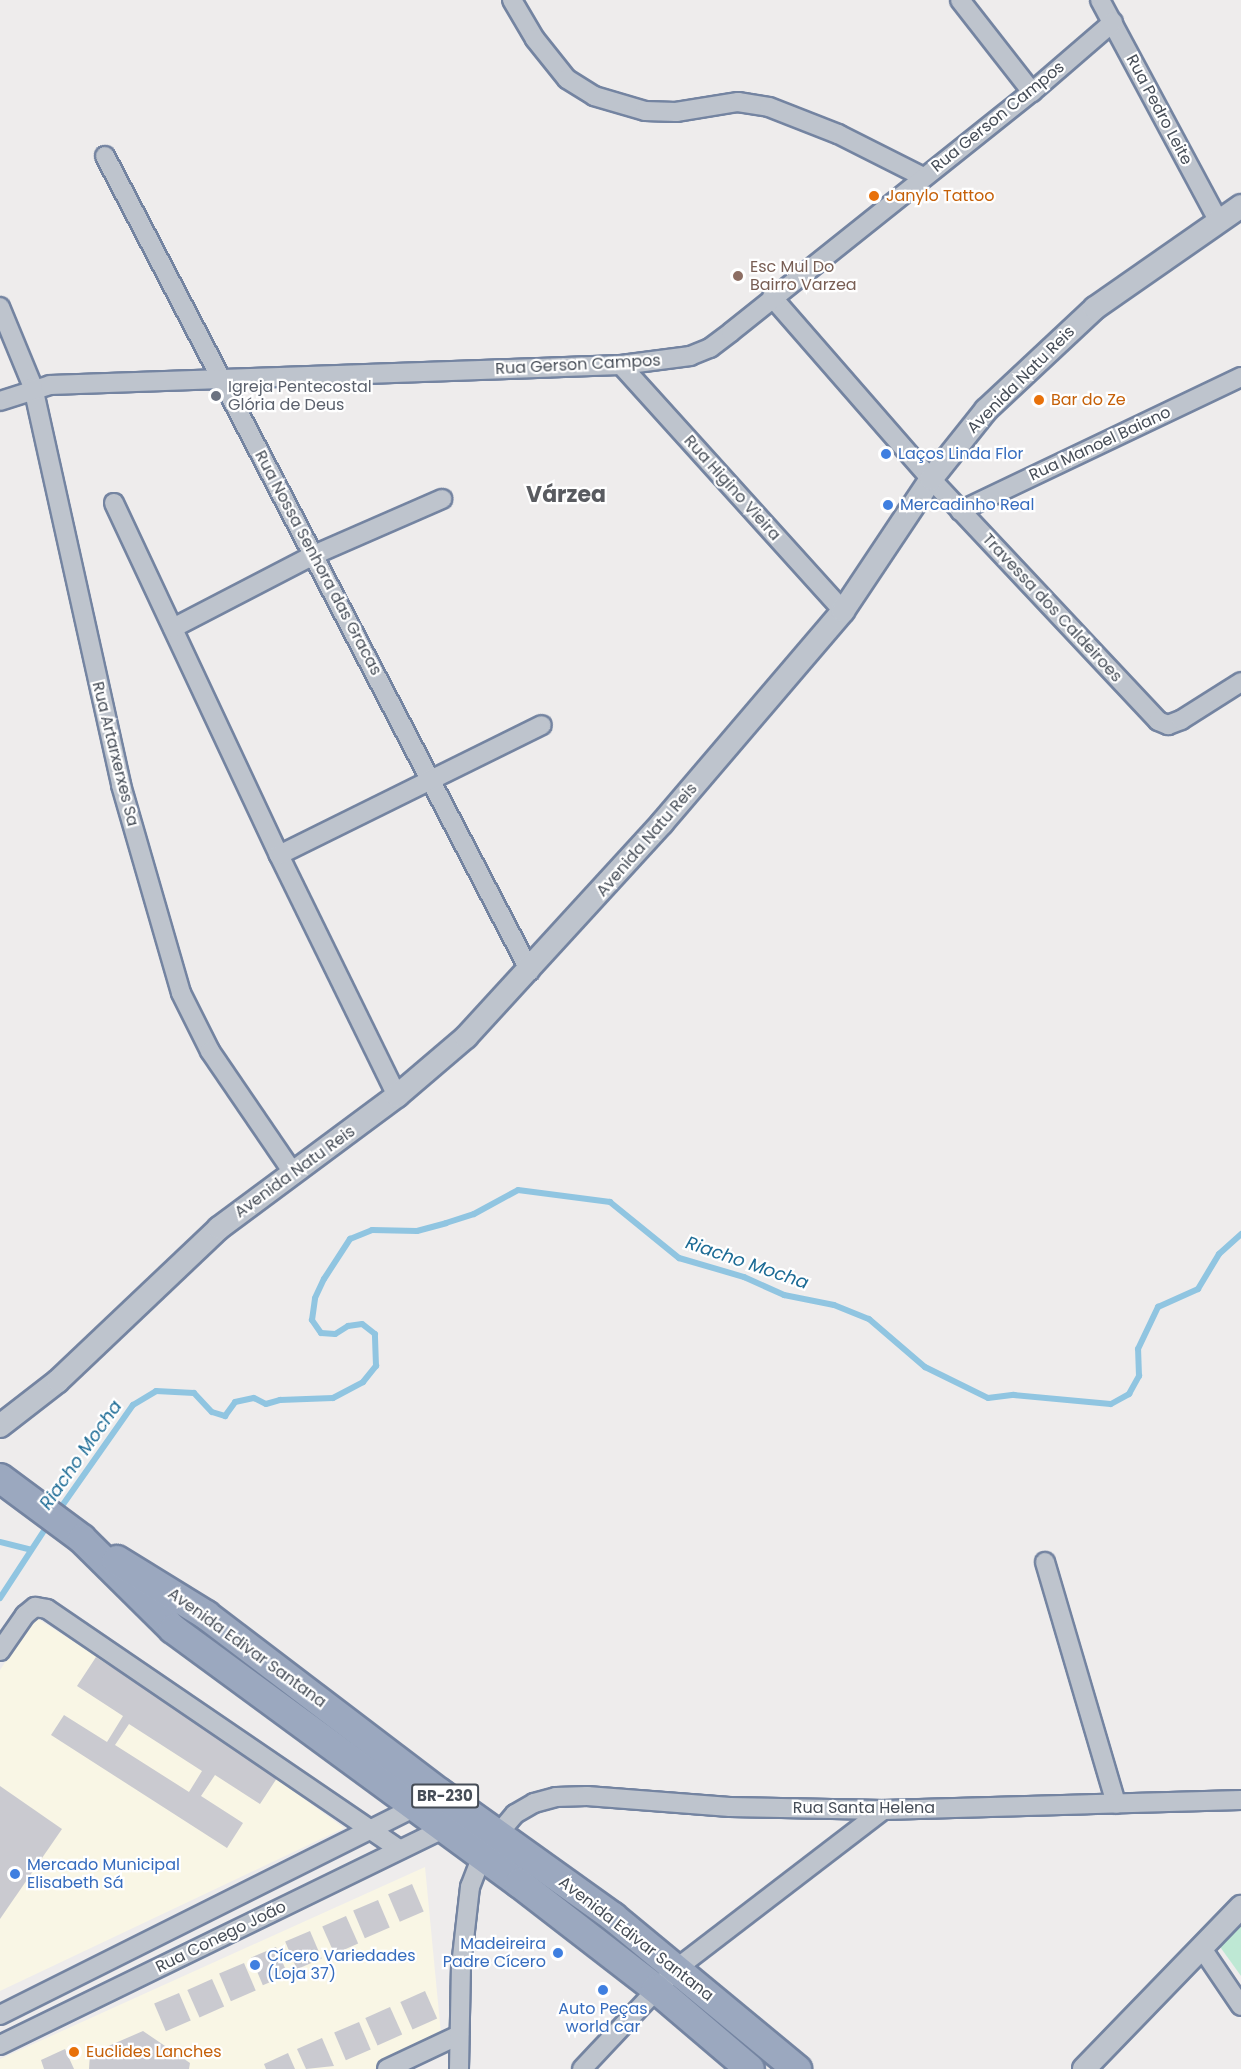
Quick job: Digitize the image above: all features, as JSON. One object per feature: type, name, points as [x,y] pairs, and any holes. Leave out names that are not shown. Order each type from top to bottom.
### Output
[{"type":"highway","name":"BR-230","points":[[11,1485],[77,1535]]},
{"type":"highway","name":"Avenida Edivar Santana","points":[[77,1535],[206,1615],[440,1793],[499,1833],[676,1969],[796,2069]]},
{"type":"highway","name":"Avenida Edivar Santana","points":[[77,1535],[173,1629],[414,1809],[482,1856],[656,1989],[750,2069]]},
{"type":"street","points":[[512,0],[535,39],[567,79],[594,96],[645,111],[676,112],[738,102],[769,107],[838,134],[923,177]]},
{"type":"street","points":[[960,0],[1032,92]]},
{"type":"street","name":"Rua Pedro Leite","points":[[1100,0],[1218,220]]},
{"type":"street","name":"Rua Gerson Campos","points":[[0,401],[33,387],[219,377],[621,365],[672,360],[711,348],[772,297],[1032,92],[1113,22]]},
{"type":"street","name":"Rua Nossa Senhora das Gracas","points":[[105,156],[530,971]]},
{"type":"street","name":"Avenida Natu Reis","points":[[1,1424],[58,1381],[201,1243],[398,1096],[466,1037],[530,971],[843,611],[931,479],[986,411],[1053,345],[1095,308],[1241,206]]},
{"type":"street","name":"Travessa dos Caldeiroes","points":[[772,297],[960,511],[1158,721],[1168,725],[1241,682]]},
{"type":"street","name":"Rua Artarxerxes Sa","points":[[0,307],[33,387],[121,785],[178,983],[210,1052],[294,1174]]},
{"type":"street","name":"Rua Higino Vieira","points":[[621,365],[843,611]]},
{"type":"street","name":"Rua Manoel Baiano","points":[[960,511],[1241,377]]},
{"type":"street","points":[[173,627],[314,555],[441,499]]},
{"type":"street","points":[[114,502],[279,855],[398,1096]]},
{"type":"street","points":[[279,855],[432,782],[542,725]]},
{"type":"street","points":[[1045,1562],[1116,1804]]},
{"type":"street","points":[[0,1651],[35,1607],[47,1609],[374,1830],[400,1850]]},
{"type":"street","points":[[414,1809],[440,1793]]},
{"type":"street","name":"Rua Santa Helena","points":[[459,2069],[461,1966],[470,1887],[482,1856],[499,1833],[515,1815],[534,1803],[556,1797],[882,1810],[1241,1800]]},
{"type":"street","name":"Rua Conego João","points":[[0,2014],[414,1809]]},
{"type":"street","points":[[582,2069],[676,1969],[882,1810]]},
{"type":"street","name":"Rua Conego João","points":[[0,2045],[442,1829]]},
{"type":"street","points":[[1084,2069],[1241,1907]]},
{"type":"street","points":[[1201,1947],[1241,2006]]},
{"type":"street","points":[[85,1973],[98,1997]]},
{"type":"street","points":[[387,2069],[459,2035]]},
{"type":"shaded area","points":[[35,1617],[190,1716],[344,1828],[0,1991],[0,1670]]},
{"type":"shaded area","points":[[425,1867],[441,2034],[374,2069],[0,2069],[0,2059]]},
{"type":"green space","points":[[1241,1923],[1241,1976],[1218,1944]]},
{"type":"building","points":[[96,1657],[279,1775],[260,1804],[215,1775],[201,1796],[243,1823],[227,1848],[51,1735],[64,1715],[107,1742],[123,1716],[77,1686]],"holes":[[[129,1724],[202,1771],[189,1792],[115,1745]]]},
{"type":"building","name":"Mercado Municipal Elisabeth Sá","points":[[0,1786],[62,1829],[0,1919]]},
{"type":"building","points":[[412,1884],[424,1912],[400,1922],[388,1894]]},
{"type":"building","points":[[378,1900],[390,1928],[365,1938],[353,1911]]},
{"type":"building","points":[[346,1916],[358,1943],[334,1954],[322,1927]]},
{"type":"building","points":[[310,1931],[322,1959],[297,1969],[285,1942]]},
{"type":"building","points":[[276,1947],[288,1975],[263,1985],[251,1958]]},
{"type":"building","points":[[244,1963],[256,1991],[231,2001],[219,1974]]},
{"type":"building","points":[[212,1979],[224,2006],[200,2017],[187,1990]]},
{"type":"building","points":[[425,1991],[437,2018],[413,2029],[400,2002]]},
{"type":"building","points":[[179,1993],[191,2021],[166,2031],[154,2004]]},
{"type":"building","points":[[390,2007],[402,2034],[378,2045],[365,2018]]},
{"type":"building","points":[[359,2022],[371,2050],[346,2060],[334,2033]]},
{"type":"building","points":[[143,2031],[190,2063],[189,2069],[89,2069],[90,2054]]},
{"type":"building","points":[[322,2038],[334,2066],[306,2069],[297,2049]]},
{"type":"building","points":[[65,2049],[74,2069],[44,2069],[41,2060]]},
{"type":"building","points":[[288,2053],[295,2069],[266,2069],[264,2064]]},
{"type":"waterway","name":"Riacho Mocha","points":[[57,1513],[133,1405],[156,1391],[194,1393],[212,1412],[225,1416],[235,1402],[254,1398],[266,1404],[280,1400],[333,1398],[363,1382],[376,1366],[375,1334],[362,1324],[348,1326],[335,1334],[321,1333],[312,1320],[315,1298],[324,1279],[350,1239],[372,1230],[417,1231],[446,1223],[474,1214],[518,1190],[610,1202],[679,1258],[744,1277],[784,1295],[834,1305],[869,1319],[925,1367],[988,1398],[1014,1395],[1111,1404],[1129,1394],[1139,1376],[1138,1349],[1158,1307],[1198,1289],[1219,1254],[1241,1234]]},
{"type":"waterway","name":"Riacho Mocha","points":[[0,1598],[49,1523]]},
{"type":"waterway","points":[[0,1542],[31,1550]]},
{"type":"place","name":"Janylo Tattoo","points":[[874,196]]},
{"type":"place","name":"Esc Mul Do Bairro Varzea","points":[[738,276]]},
{"type":"place","name":"Igreja Pentecostal Glória de Deus","points":[[216,396]]},
{"type":"place","name":"Bar do Ze","points":[[1039,400]]},
{"type":"place","name":"Laços Linda Flor","points":[[886,454]]},
{"type":"place","name":"Mercadinho Real","points":[[888,505]]},
{"type":"place","name":"Mercado Municipal Elisabeth Sá","points":[[15,1874]]},
{"type":"place","name":"Madeireira Padre Cícero","points":[[558,1953]]},
{"type":"place","name":"Cícero Variedades (Loja 37)","points":[[255,1965]]},
{"type":"place","name":"Auto Peças world car","points":[[603,1990]]},
{"type":"place","name":"Euclides Lanches","points":[[74,2052]]},
{"type":"district","name":"Várzea","points":[[566,495]]}]
